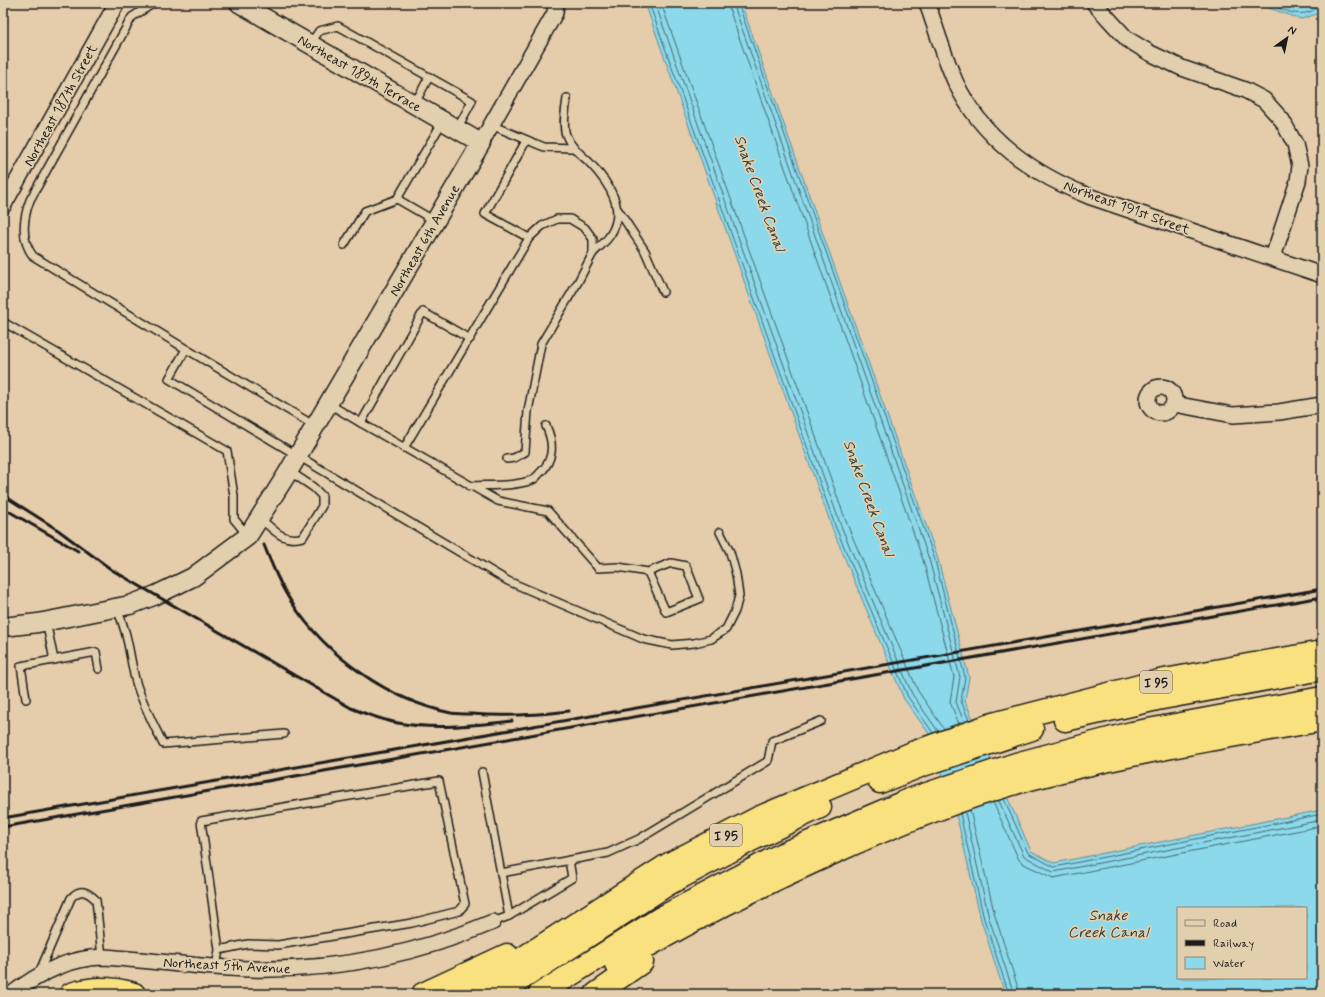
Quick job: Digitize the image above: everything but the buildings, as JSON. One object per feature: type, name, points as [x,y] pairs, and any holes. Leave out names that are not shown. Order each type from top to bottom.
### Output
[{"type":"highway","name":"I 95","points":[[466,994],[669,864],[758,818],[919,758],[998,731],[1160,681],[1322,652]]},
{"type":"highway","points":[[998,731],[1044,725],[1156,699],[1322,670]]},
{"type":"highway","points":[[540,994],[659,919],[782,854],[1132,733],[1322,698]]},
{"type":"highway","points":[[1021,772],[1322,720]]},
{"type":"highway","points":[[498,994],[668,884],[751,840],[919,758]]},
{"type":"highway","points":[[568,994],[670,931],[728,901],[862,840],[941,798]]},
{"type":"highway","points":[[596,994],[728,901]]},
{"type":"highway","points":[[423,994],[501,957],[550,941]]},
{"type":"highway","points":[[71,994],[85,990],[106,989],[134,994]]},
{"type":"street","name":"Northeast 187th Street","points":[[3,206],[117,3]]},
{"type":"street","name":"Northeast 189th Terrace","points":[[239,3],[481,143]]},
{"type":"street","name":"Northeast 6th Avenue","points":[[248,536],[291,467],[481,143],[555,13],[556,3]]},
{"type":"street","name":"Northeast 191st Street","points":[[927,3],[956,82],[969,106],[1004,146],[1023,161],[1067,188],[1322,275]]},
{"type":"street","points":[[1094,3],[1112,25],[1127,39],[1150,54],[1182,68],[1246,90],[1264,100],[1282,120],[1295,144],[1300,166],[1298,181],[1273,258]]},
{"type":"street","points":[[1174,404],[1233,415],[1279,412],[1322,404]]},
{"type":"street","points":[[3,627],[46,621],[130,605],[156,595],[193,577],[248,536]]},
{"type":"street","name":"Northeast 5th Avenue","points":[[12,994],[38,976],[63,963],[84,958],[102,957],[216,967],[298,969],[350,963],[435,944],[493,922]]},
{"type":"lane","points":[[154,3],[132,17],[30,200],[25,213],[25,241],[33,256],[315,426]]},
{"type":"lane","points":[[310,44],[319,30],[338,26],[472,101],[450,125],[396,199],[365,211],[344,246]]},
{"type":"lane","points":[[414,104],[429,77]]},
{"type":"lane","points":[[567,98],[565,133],[572,148],[599,173],[613,195],[618,210],[646,251],[663,292]]},
{"type":"lane","points":[[491,125],[526,141],[544,147],[572,148]]},
{"type":"lane","points":[[526,141],[485,214],[529,238]]},
{"type":"lane","points":[[396,199],[435,221]]},
{"type":"lane","points":[[507,459],[514,458],[525,452],[528,411],[541,344],[578,282],[593,253],[609,237],[617,221],[618,210]]},
{"type":"lane","points":[[404,448],[529,238],[542,226],[552,221],[557,219],[570,219],[585,228],[593,239],[593,253]]},
{"type":"lane","points":[[361,423],[423,312],[470,338]]},
{"type":"lane","points":[[3,322],[227,451],[234,496],[234,519],[248,536]]},
{"type":"lane","points":[[186,349],[169,378],[291,467],[322,496],[322,506],[303,537],[293,540],[280,535],[259,518]]},
{"type":"lane","points":[[328,404],[469,486],[498,501],[548,511],[598,568],[618,567],[648,572],[671,563],[686,566],[699,599],[666,612],[648,572]]},
{"type":"lane","points":[[469,486],[504,484],[533,480],[543,471],[550,461],[552,452],[551,438],[546,426]]},
{"type":"lane","points":[[291,467],[508,580],[643,639],[672,645],[694,643],[711,639],[726,629],[731,620],[739,596],[736,574],[730,552],[720,532]]},
{"type":"lane","points":[[116,607],[125,625],[136,679],[151,721],[163,744],[284,734]]},
{"type":"lane","points":[[46,621],[54,660]]},
{"type":"lane","points":[[26,699],[21,666],[96,652],[100,669]]},
{"type":"lane","points":[[501,874],[608,853],[639,839],[768,761],[772,741],[821,721]]},
{"type":"lane","points":[[482,772],[509,916]]},
{"type":"lane","points":[[216,967],[219,950],[201,821],[439,781],[465,904],[459,911],[412,923],[278,945],[248,944],[219,950]]},
{"type":"lane","points":[[493,922],[509,916],[572,878],[569,860]]},
{"type":"lane","points":[[38,976],[71,898],[76,892],[82,891],[89,893],[96,900],[102,957]]},
{"type":"water","name":"Snake Creek Canal","points":[[645,3],[741,3],[937,556],[969,677],[965,701],[1031,851],[1054,863],[1322,810],[1322,994],[1005,994],[981,920],[958,822],[930,735],[904,699],[833,530]]},
{"type":"water","points":[[1254,3],[1322,3],[1317,14],[1301,19]]},
{"type":"railway","points":[[3,495],[58,530],[112,570],[351,708],[368,715],[412,725],[455,726],[512,721]]},
{"type":"railway","points":[[3,508],[78,551]]},
{"type":"railway","points":[[264,545],[273,567],[292,603],[323,641],[341,658],[361,673],[404,698],[428,707],[453,713],[508,715],[569,711]]},
{"type":"railway","points":[[3,818],[1322,589]]},
{"type":"railway","points":[[3,827],[1322,597]]}]
